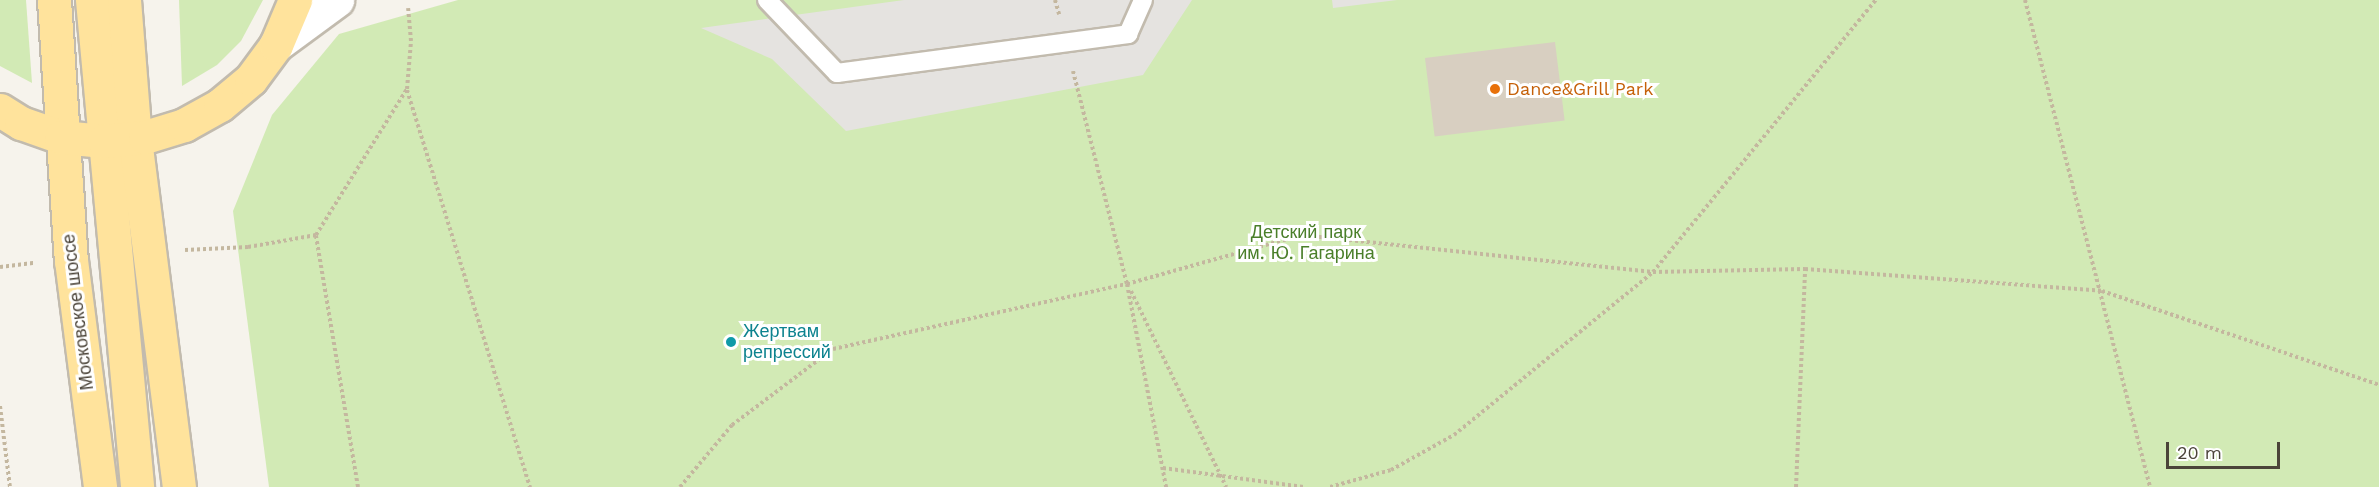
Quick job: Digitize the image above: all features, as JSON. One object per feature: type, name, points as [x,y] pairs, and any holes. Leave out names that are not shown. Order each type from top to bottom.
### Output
[{"type":"main road","name":"Московское шоссе","points":[[54,0],[70,260],[100,487]]},
{"type":"main road","points":[[92,0],[120,140],[179,487]]},
{"type":"main road","points":[[124,0],[120,140],[137,487]]},
{"type":"main road","points":[[0,110],[21,123],[62,137],[120,140],[184,125],[220,105],[251,79],[276,45],[296,0]]},
{"type":"street","points":[[276,45],[337,0]]},
{"type":"lane","points":[[767,0],[837,73],[1128,34],[1143,0]]},
{"type":"path","points":[[1055,0],[1127,284],[1166,487]]},
{"type":"path","points":[[1329,487],[1391,470],[1454,435],[1653,272],[1876,0]]},
{"type":"path","points":[[2025,0],[2102,291],[2150,487]]},
{"type":"path","points":[[408,8],[411,41],[407,89],[531,487]]},
{"type":"path","points":[[358,487],[316,235],[407,89]]},
{"type":"path","points":[[680,487],[732,425],[834,349],[1127,284],[1301,235],[1653,272],[1805,269],[2102,291],[2379,385]]},
{"type":"path","points":[[1796,487],[1805,269]]},
{"type":"path","points":[[1127,284],[1226,487]]},
{"type":"path","points":[[0,406],[10,487]]},
{"type":"path","points":[[1163,468],[1304,487]]},
{"type":"green space","points":[[0,0],[26,0],[32,83],[0,66]]},
{"type":"green space","points":[[179,0],[263,0],[241,41],[217,65],[182,86]]},
{"type":"green space","name":"Детский парк им. Ю. Гагарина","points":[[458,0],[2379,0],[2379,487],[269,487],[233,211],[272,115],[339,34]]},
{"type":"shaded area","points":[[904,0],[1192,0],[1143,75],[846,131],[772,59],[701,28]]},
{"type":"shaded area","points":[[1332,0],[1397,0],[1333,8]]},
{"type":"building","name":"Dance&Grill Park","points":[[1555,42],[1565,120],[1435,136],[1425,58]]},
{"type":"place","name":"Dance&Grill Park","points":[[1495,89]]},
{"type":"place","name":"Жертвам репрессий","points":[[731,342]]}]
